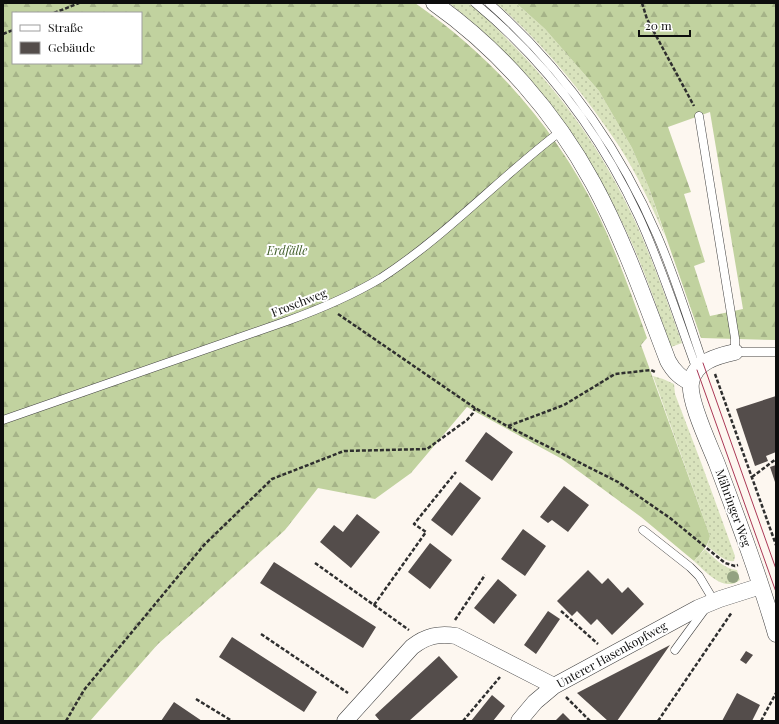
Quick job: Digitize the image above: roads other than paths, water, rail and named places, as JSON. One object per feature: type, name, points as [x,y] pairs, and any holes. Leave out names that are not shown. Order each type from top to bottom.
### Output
[{"type":"street","points":[[434,3],[470,32],[494,54],[520,81],[560,131],[592,182],[613,222],[668,361],[673,370],[680,377],[700,369],[725,354],[735,352]]},
{"type":"street","name":"Mähringer Weg","points":[[700,369],[691,390],[694,405],[761,586],[776,634]]},
{"type":"street","name":"Unterer Hasenkopfweg","points":[[519,721],[535,702],[554,686],[712,602],[761,586]]},
{"type":"street","points":[[345,721],[412,647],[432,635],[446,634],[456,636],[554,686]]},
{"type":"lane","points":[[475,3],[526,51],[555,83],[582,118],[607,156],[631,200],[649,241],[700,369]]},
{"type":"lane","points":[[489,3],[534,45],[562,77],[589,112],[614,151],[638,193],[658,236],[700,369]]},
{"type":"lane","points":[[699,116],[735,338],[735,352],[776,352]]},
{"type":"lane","name":"Froschweg","points":[[3,420],[213,348],[326,306],[352,294],[382,277],[418,252],[560,131]]},
{"type":"lane","points":[[643,530],[690,567],[699,576],[712,602],[675,650]]},
{"type":"tram line","points":[[703,363],[776,569]]},
{"type":"tram line","points":[[697,370],[776,592]]},
{"type":"park label","name":"Erdfälle","points":[[287,251]]}]
